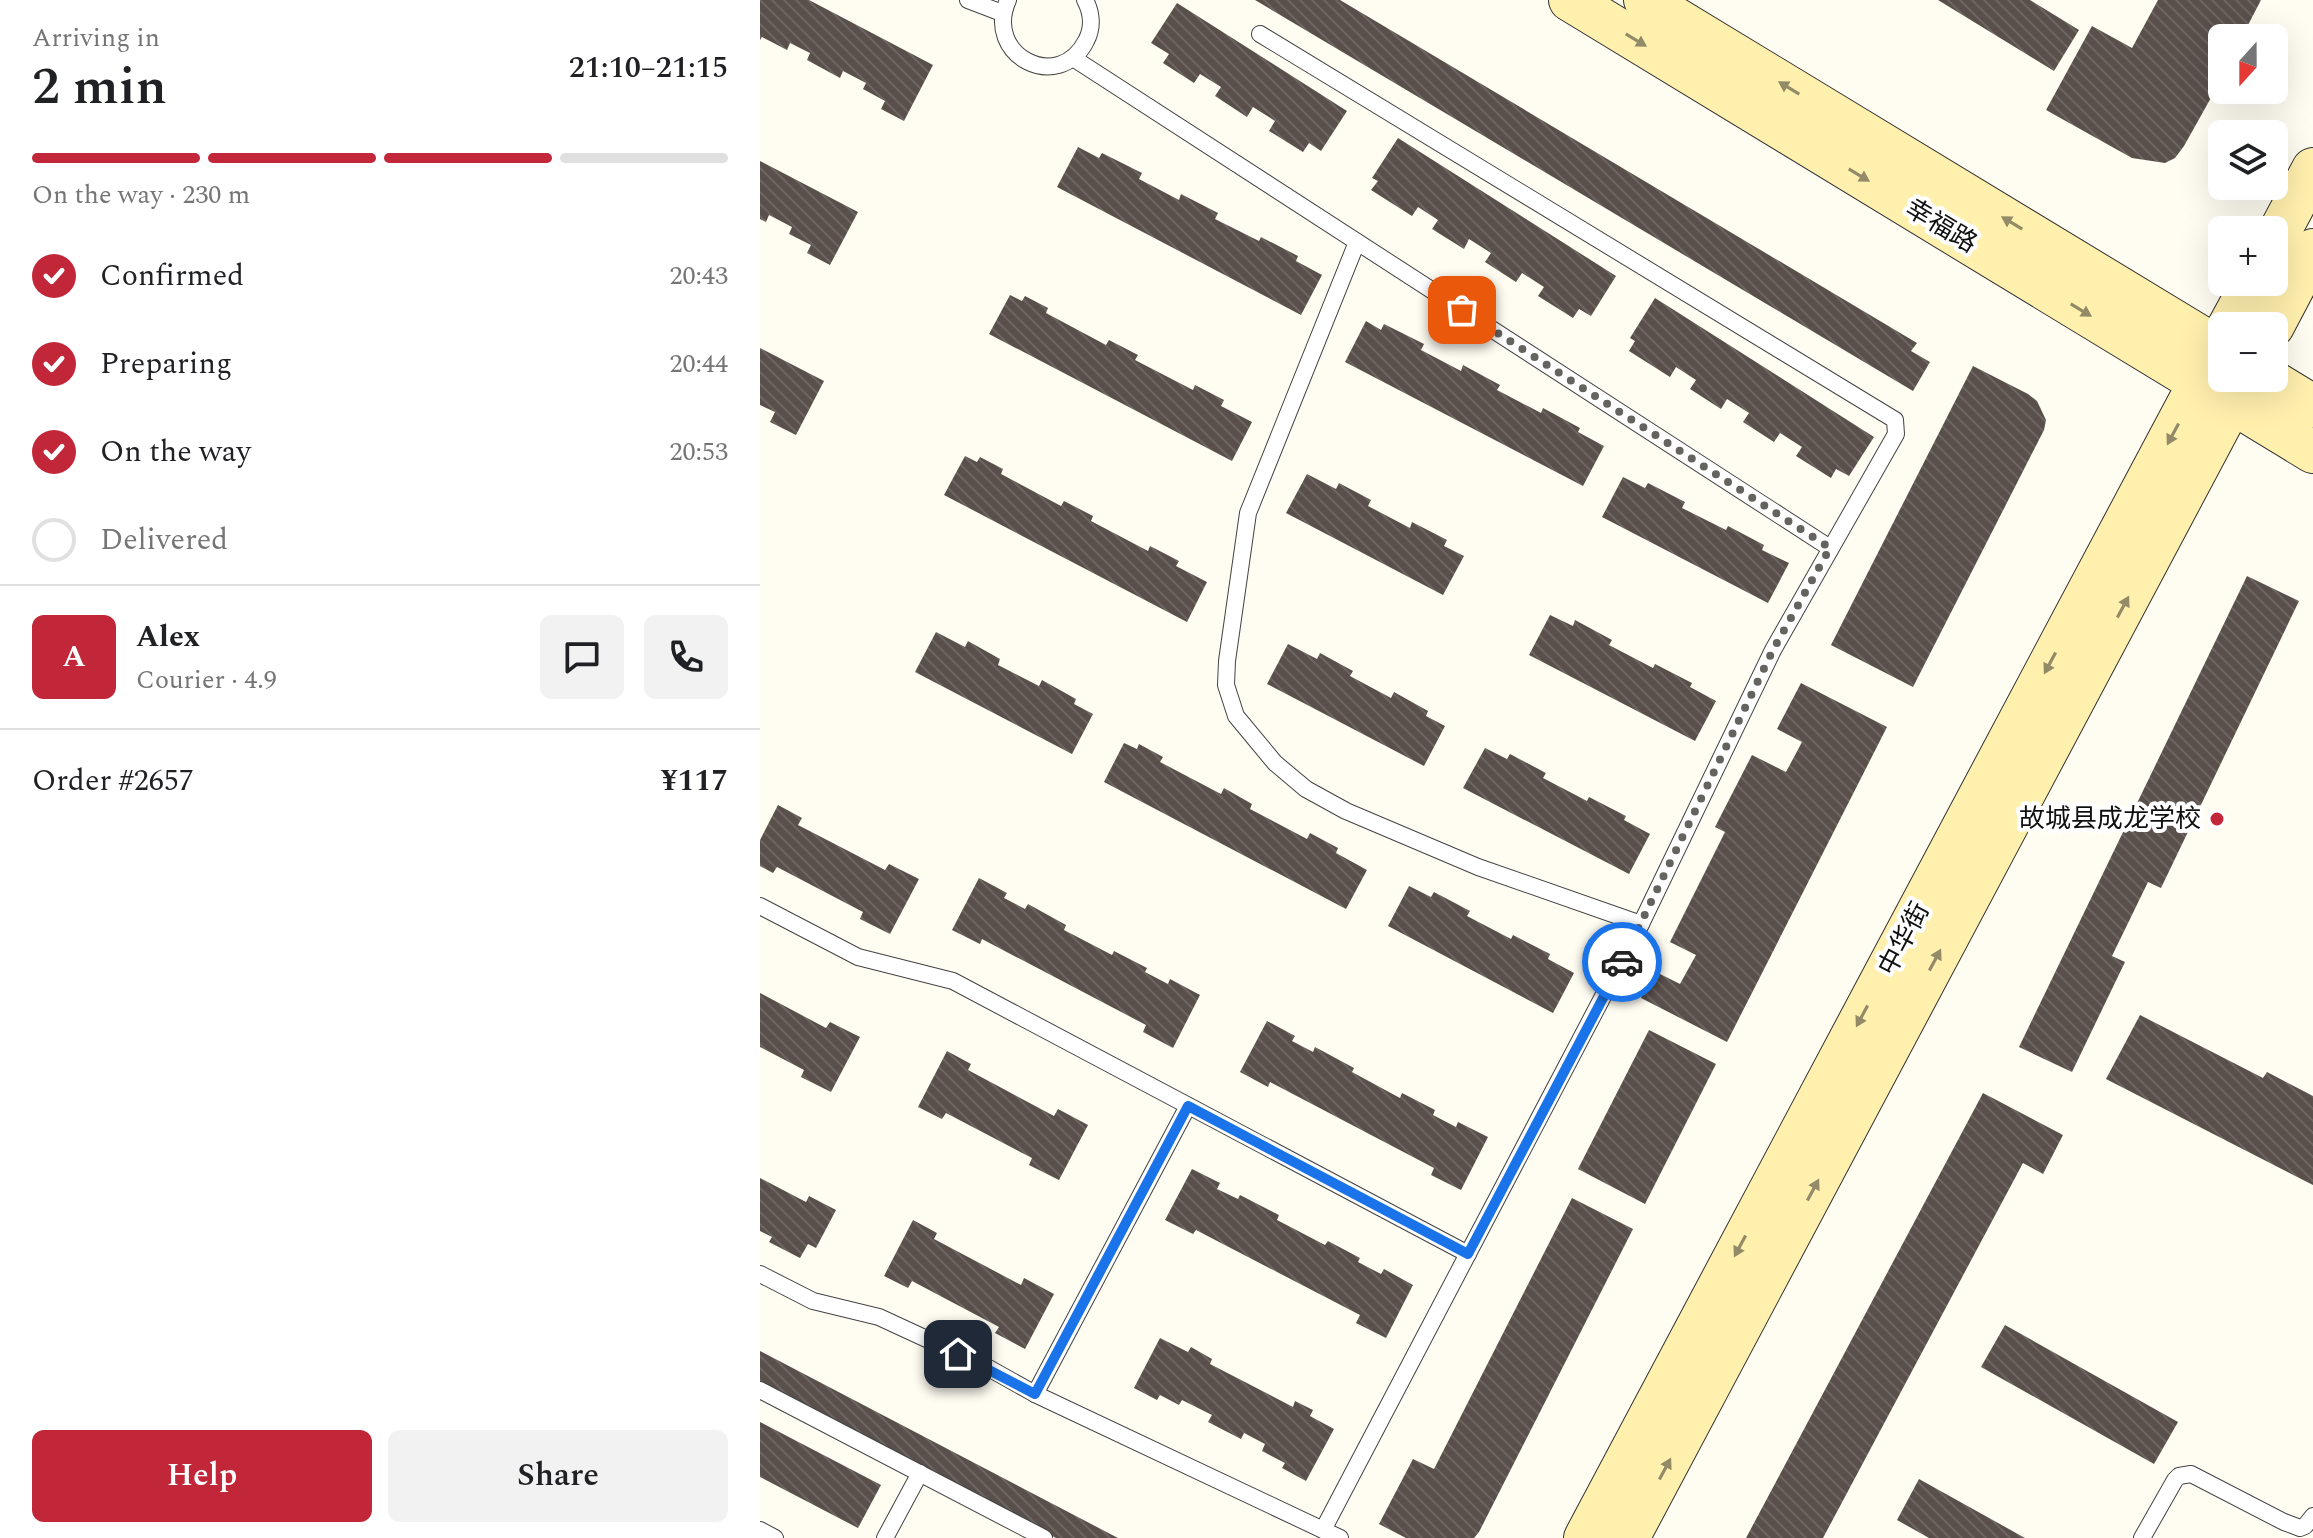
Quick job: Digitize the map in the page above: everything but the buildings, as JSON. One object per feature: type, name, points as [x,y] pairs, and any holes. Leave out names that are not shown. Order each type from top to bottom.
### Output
[{"type":"main road","name":"幸福路","points":[[1570,0],[2208,352]]},
{"type":"main road","name":"幸福路","points":[[1645,0],[2208,351]]},
{"type":"main road","points":[[2288,216],[2313,169]]},
{"type":"main road","points":[[2280,312],[2313,250]]},
{"type":"main road","name":"中华街","points":[[1585,1538],[2208,390]]},
{"type":"main road","points":[[2288,391],[2313,406]]},
{"type":"main road","name":"中华街","points":[[1628,1538],[2208,392]]},
{"type":"main road","name":"幸福路","points":[[2254,392],[2313,452]]},
{"type":"lane","points":[[968,0],[1005,7],[1005,39],[1012,50],[1034,65],[1048,67],[1073,58],[1082,49],[1089,36],[1091,21],[1085,0]]},
{"type":"lane","points":[[1260,34],[1895,420],[1896,434],[1773,650],[1641,924],[1323,1530]]},
{"type":"lane","points":[[1073,58],[1830,548]]},
{"type":"lane","points":[[1357,242],[1248,513],[1227,661],[1226,685],[1236,716],[1275,763],[1306,789],[1346,811],[1478,867],[1641,924]]},
{"type":"lane","points":[[760,906],[858,957],[953,981],[1468,1254]]},
{"type":"lane","points":[[1035,1394],[1188,1106]]},
{"type":"lane","points":[[760,1274],[813,1301],[879,1317],[1340,1538]]},
{"type":"lane","points":[[760,1390],[1044,1538]]},
{"type":"lane","points":[[885,1538],[920,1473]]},
{"type":"lane","points":[[2142,1538],[2179,1476],[2191,1474],[2300,1528],[2313,1516]]},
{"type":"lane","points":[[760,1530],[775,1538]]},
{"type":"way so far","points":[[1462,310],[1830,548],[1773,650],[1622,962]]},
{"type":"place","name":"故城县成龙学校","points":[[2217,819]]},
{"type":"route","points":[[958,1354],[1035,1394],[1188,1106],[1468,1254],[1622,962]]}]
